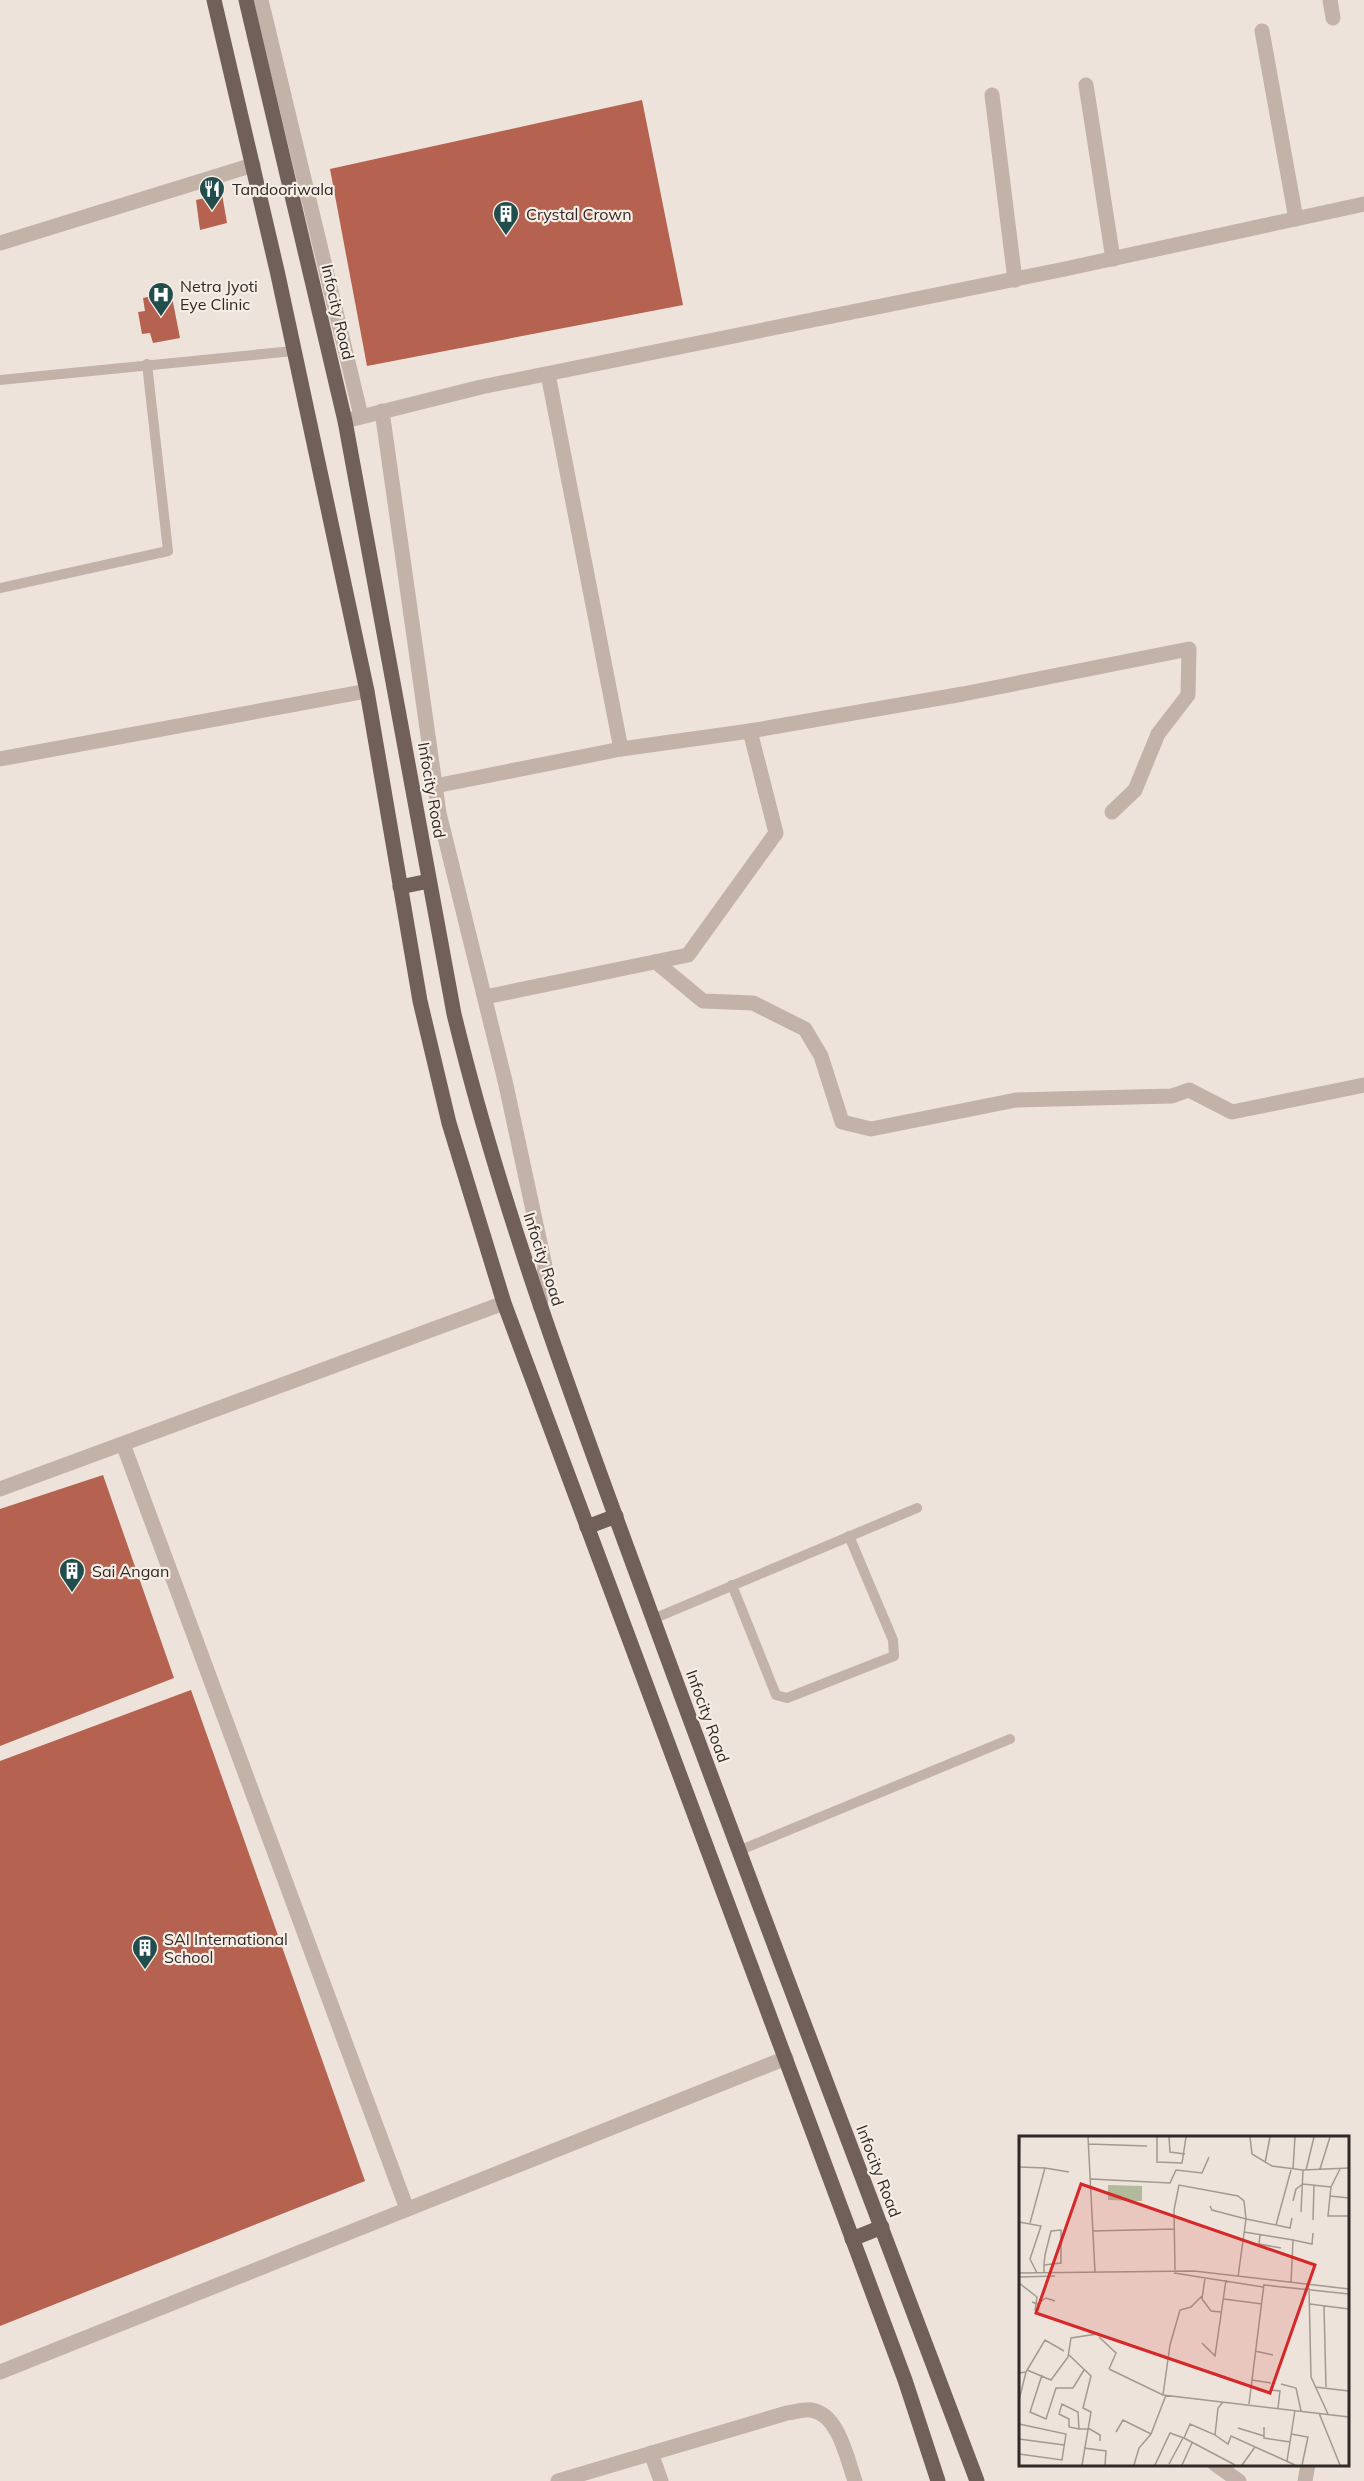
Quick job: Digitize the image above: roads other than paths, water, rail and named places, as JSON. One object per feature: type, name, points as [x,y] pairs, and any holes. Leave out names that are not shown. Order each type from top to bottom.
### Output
[{"type":"main road","points":[[214,0],[253,165],[367,691],[420,1001],[449,1124],[504,1303],[905,2380],[938,2481]]},
{"type":"main road","name":"Infocity Road","points":[[246,0],[345,421],[454,1014],[470,1078],[540,1306],[615,1516],[738,1851],[977,2481]]},
{"type":"main road","points":[[400,887],[429,881]]},
{"type":"main road","points":[[587,1527],[615,1516]]},
{"type":"main road","points":[[852,2239],[882,2227]]},
{"type":"street","points":[[261,0],[361,416]]},
{"type":"street","points":[[1330,0],[1333,18]]},
{"type":"street","points":[[1262,31],[1296,219]]},
{"type":"street","points":[[1086,85],[1113,259]]},
{"type":"street","points":[[992,95],[1015,280]]},
{"type":"street","points":[[0,243],[253,165]]},
{"type":"street","points":[[345,421],[548,374],[1015,280],[1364,204]]},
{"type":"street","points":[[548,374],[621,749]]},
{"type":"street","points":[[382,411],[439,813],[485,998],[546,1266],[540,1306]]},
{"type":"street","points":[[435,786],[621,749],[750,731],[963,694],[1189,649],[1188,695],[1158,734],[1135,790],[1112,812]]},
{"type":"street","points":[[0,759],[367,691]]},
{"type":"street","points":[[485,998],[688,955],[776,833],[750,731]]},
{"type":"street","points":[[656,962],[703,1001],[753,1003],[805,1029],[821,1056],[842,1122],[871,1129],[1016,1101],[1172,1096],[1189,1090],[1232,1112],[1364,1085]]},
{"type":"street","points":[[0,1489],[504,1303]]},
{"type":"street","points":[[123,1444],[407,2209]]},
{"type":"street","points":[[0,2372],[786,2058]]},
{"type":"street","points":[[558,2481],[787,2413],[812,2410],[827,2418],[837,2433],[855,2481]]},
{"type":"street","points":[[651,2453],[661,2481]]},
{"type":"street","points":[[1218,2466],[1239,2481]]},
{"type":"street","points":[[1305,2481],[1308,2466]]},
{"type":"lane","points":[[0,380],[293,351]]},
{"type":"lane","points":[[0,588],[168,551],[147,364]]},
{"type":"lane","points":[[653,1619],[917,1508]]},
{"type":"lane","points":[[732,1585],[776,1695],[787,1698],[894,1656],[893,1640],[849,1536]]},
{"type":"lane","points":[[738,1851],[1010,1739]]},
{"type":"place","name":"Tandooriwala","points":[[212,212]]},
{"type":"place","name":"Crystal Crown","points":[[506,237]]},
{"type":"place","name":"Netra Jyoti Eye Clinic","points":[[161,318]]},
{"type":"place","name":"Sai Angan","points":[[72,1594]]},
{"type":"place","name":"SAI International School","points":[[145,1971]]}]
